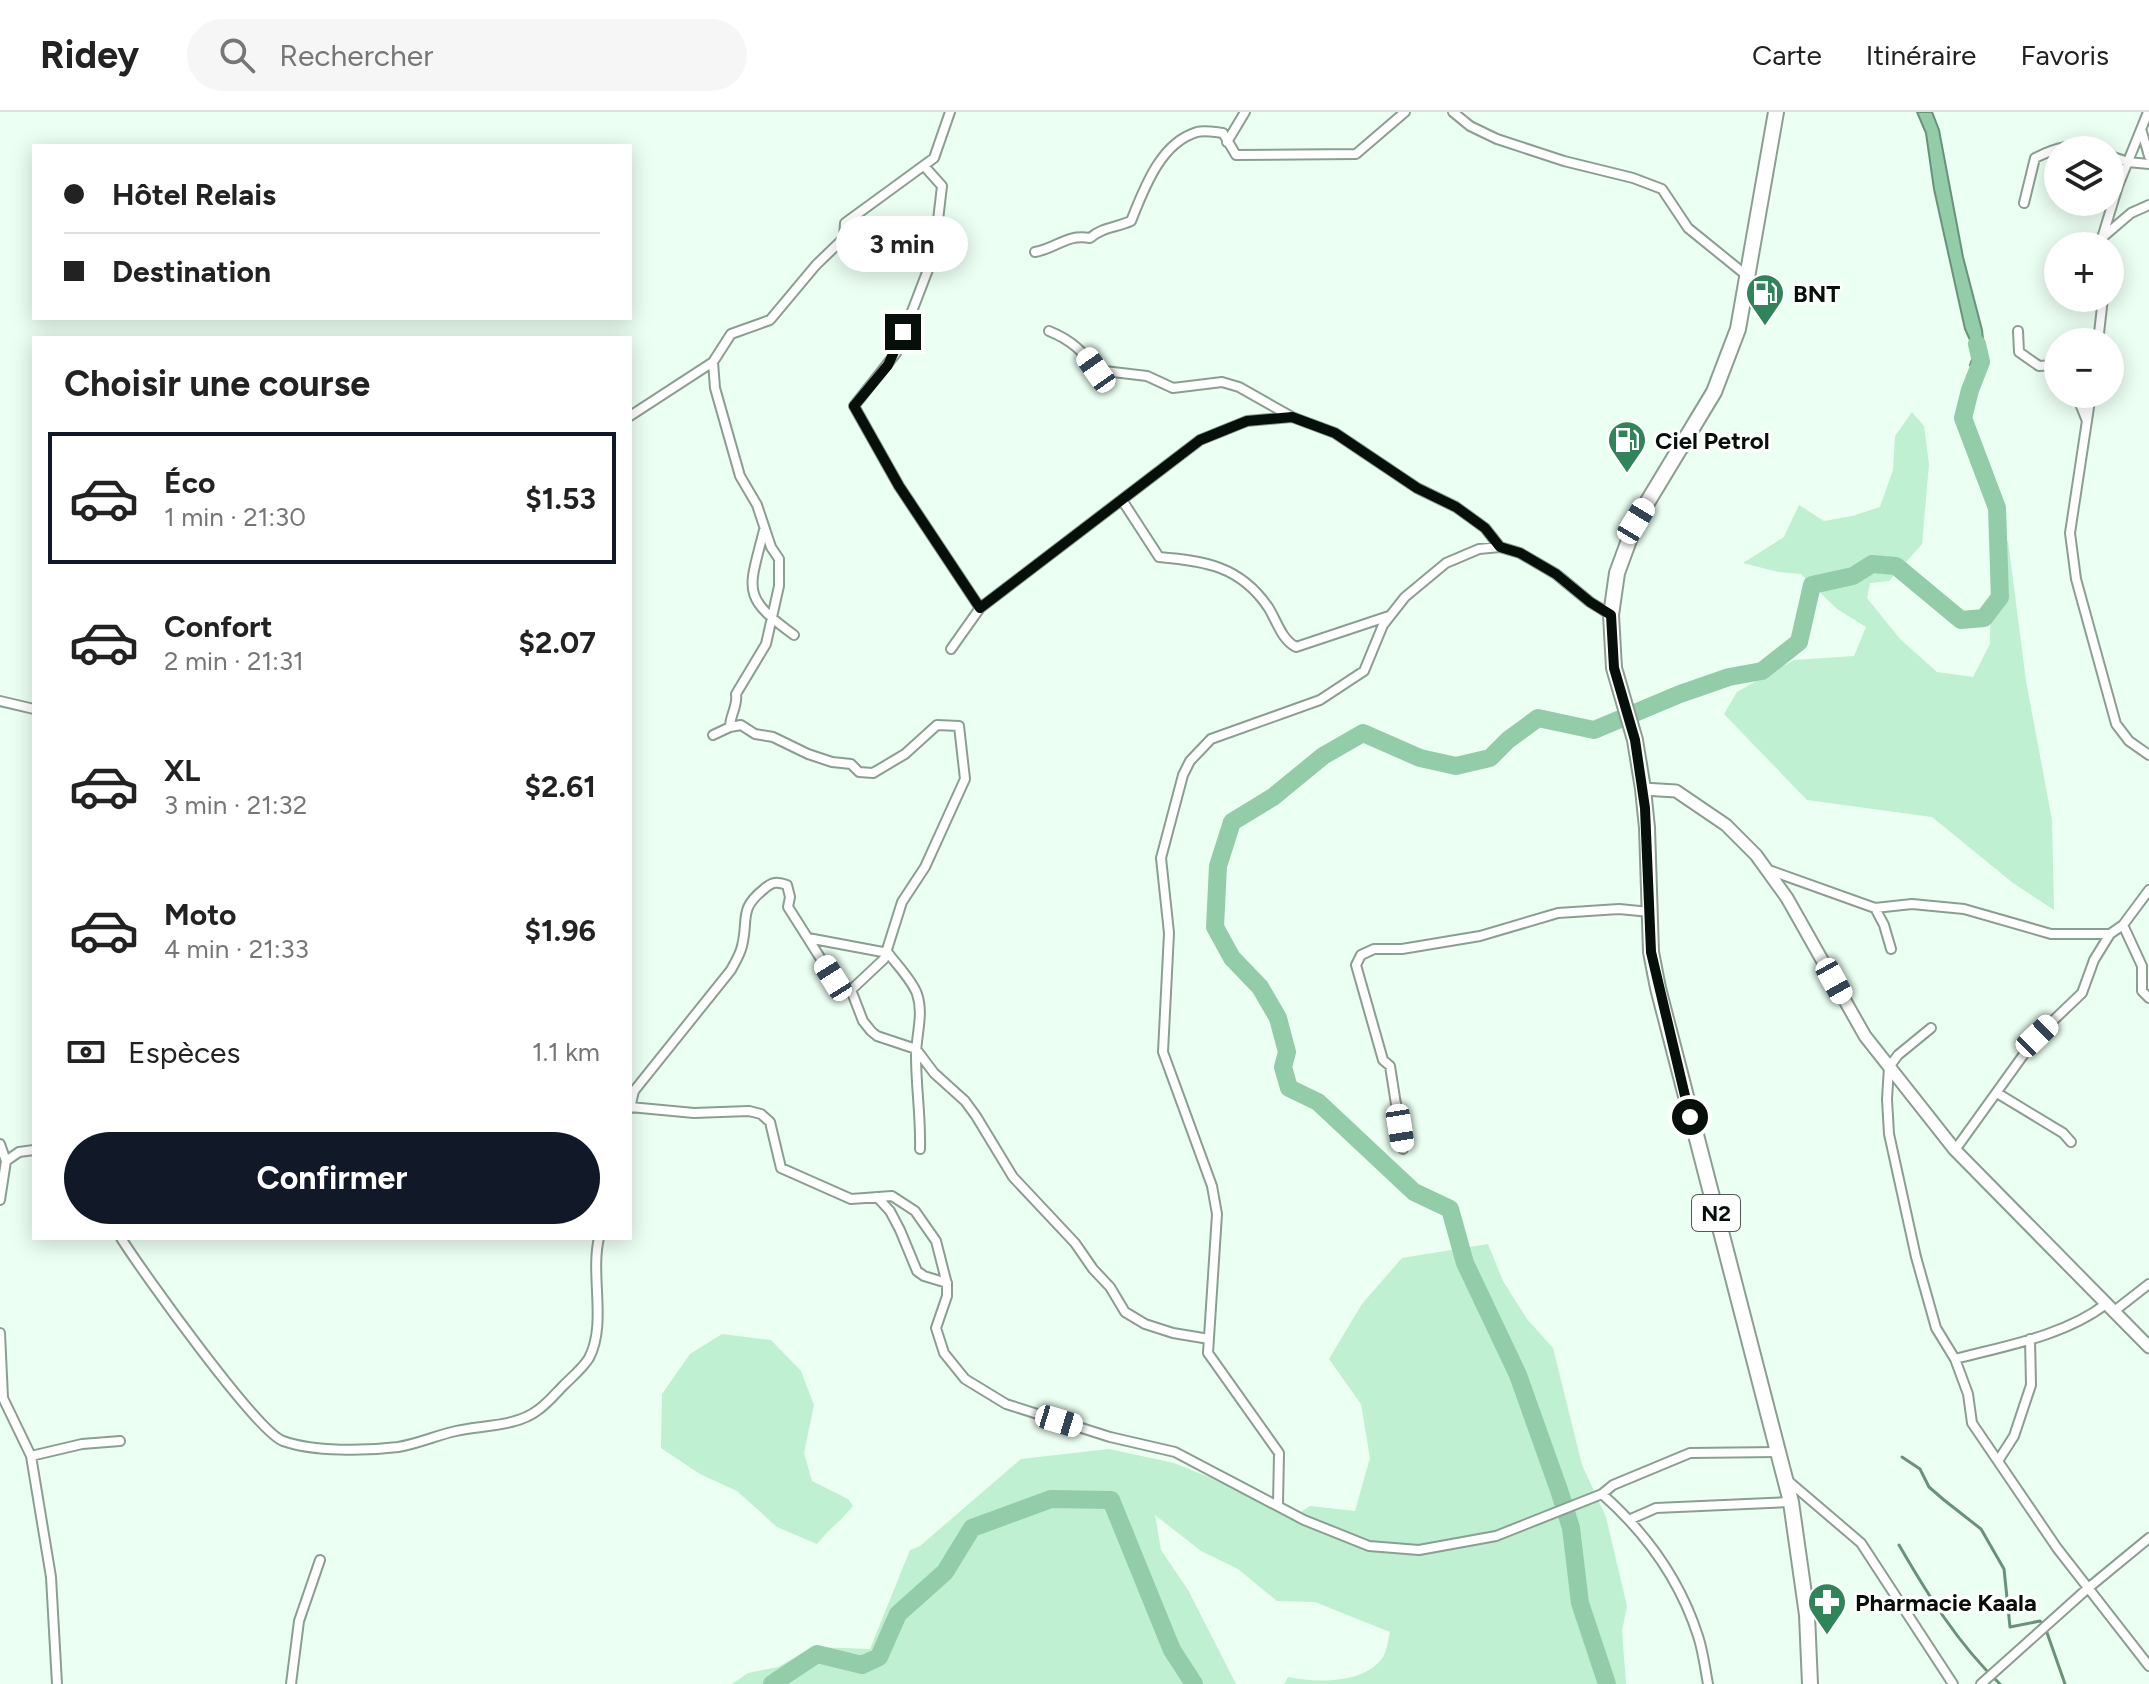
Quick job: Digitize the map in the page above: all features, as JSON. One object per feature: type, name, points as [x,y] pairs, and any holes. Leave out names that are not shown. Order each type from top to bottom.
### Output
[{"type":"highway","name":"N2","points":[[1776,112],[1741,316],[1726,364],[1694,427],[1636,521],[1617,573],[1611,615],[1614,668],[1635,740],[1643,789],[1651,952],[1791,1502],[1807,1615],[1810,1684]]},
{"type":"street","points":[[632,415],[713,362],[731,334],[770,320],[816,265],[844,238],[845,223],[934,158],[950,112]]},
{"type":"street","points":[[1227,142],[1245,112]]},
{"type":"street","points":[[1035,252],[1075,236],[1090,238],[1100,229],[1116,228],[1131,221],[1158,163],[1181,139],[1200,131],[1223,133],[1236,155],[1356,154],[1405,112]]},
{"type":"street","points":[[1453,112],[1470,126],[1497,139],[1662,189],[1688,228],[1746,275]]},
{"type":"street","points":[[2105,232],[2148,112]]},
{"type":"street","points":[[2142,131],[2149,156]]},
{"type":"street","points":[[2024,203],[2035,158],[2044,154]]},
{"type":"street","points":[[2124,161],[2149,164]]},
{"type":"street","points":[[925,167],[942,186],[934,254],[896,353],[854,406],[899,486],[980,608]]},
{"type":"street","points":[[2112,232],[2131,213],[2149,205]]},
{"type":"street","points":[[1049,331],[1082,349],[1096,370],[1147,376],[1173,388],[1222,382],[1239,387],[1292,417],[1335,433],[1417,488],[1456,507],[1485,528],[1500,547]]},
{"type":"street","points":[[2018,331],[2019,352],[2039,366],[2044,366]]},
{"type":"street","points":[[713,362],[715,388],[740,476],[757,505],[771,547],[779,559],[779,586],[766,644],[736,694],[737,703],[730,717],[730,727]]},
{"type":"street","points":[[2082,408],[2087,422]]},
{"type":"street","points":[[2089,408],[2070,533],[2076,579],[2116,724],[2129,741],[2149,755]]},
{"type":"street","points":[[951,649],[980,608],[1200,440],[1247,421],[1292,417]]},
{"type":"street","points":[[1122,500],[1159,557],[1200,560],[1230,570],[1267,606],[1288,643],[1296,647],[1390,616]]},
{"type":"street","points":[[764,529],[750,583],[751,593],[772,619],[794,635]]},
{"type":"street","points":[[1278,1504],[1279,1453],[1208,1353],[1217,1214],[1212,1186],[1163,1052],[1169,933],[1161,858],[1183,775],[1190,761],[1211,739],[1320,700],[1364,671],[1383,625],[1405,597],[1446,563],[1479,549],[1500,547],[1520,553],[1556,574],[1611,615]]},
{"type":"street","points":[[0,701],[32,709]]},
{"type":"street","points":[[713,735],[741,725],[755,734],[773,737],[808,754],[851,764],[859,772],[873,773],[905,754],[937,725],[959,726],[965,779],[925,867],[902,902],[891,932],[888,953],[851,990]]},
{"type":"street","points":[[1643,789],[1676,791],[1726,825],[1756,855],[1787,898],[1865,1036],[1955,1150],[2149,1347]]},
{"type":"street","points":[[1766,869],[1875,908],[1912,904],[1964,909],[2051,934],[2110,934]]},
{"type":"street","points":[[632,1099],[634,1091],[731,970],[741,951],[750,900],[771,883],[787,885],[790,897],[788,907],[833,978],[851,990],[863,1021],[877,1036],[916,1049],[934,1073],[976,1116],[1013,1177],[1075,1243],[1110,1287],[1125,1312],[1145,1324],[1173,1333],[1209,1339]]},
{"type":"street","points":[[1955,1150],[2037,1036],[2082,993],[2094,960],[2110,934],[2123,925],[2149,890]]},
{"type":"street","points":[[1875,908],[1891,949]]},
{"type":"street","points":[[1403,1149],[1390,1066],[1383,1060],[1356,965],[1361,955],[1374,949],[1402,949],[1480,936],[1558,913],[1619,909],[1650,912]]},
{"type":"street","points":[[2123,925],[2142,966],[2142,991],[2149,998]]},
{"type":"street","points":[[808,938],[888,953],[917,992],[919,1040],[916,1049],[916,1099],[921,1117],[920,1149]]},
{"type":"street","points":[[1931,1028],[1898,1055],[1889,1067],[1887,1099],[1889,1134],[1916,1257],[1936,1328],[1955,1359],[1968,1394],[1972,1423],[2087,1589],[2149,1666]]},
{"type":"street","points":[[1997,1093],[2063,1133],[2071,1142]]},
{"type":"street","points":[[632,1107],[694,1113],[749,1111],[761,1114],[770,1122],[781,1168],[851,1199],[892,1196],[902,1200],[915,1211],[936,1241],[947,1284],[947,1296],[936,1328],[944,1353],[965,1379],[1006,1404],[1110,1437],[1175,1452],[1304,1520],[1369,1546],[1419,1550],[1496,1536],[1602,1494],[1613,1485],[1690,1453],[1779,1452]]},
{"type":"street","points":[[0,1144],[6,1161],[0,1200]]},
{"type":"street","points":[[6,1161],[19,1152],[32,1150]]},
{"type":"street","points":[[877,1197],[890,1211],[909,1246],[917,1271],[947,1284]]},
{"type":"street","points":[[122,1240],[138,1265],[249,1409],[279,1440],[301,1446],[348,1449],[398,1447],[454,1431],[525,1417],[538,1411],[589,1358],[597,1316],[594,1256],[598,1240]]},
{"type":"street","points":[[1955,1359],[2030,1339],[2110,1308],[2149,1284]]},
{"type":"street","points":[[0,1333],[2,1398],[31,1456],[51,1577],[57,1684]]},
{"type":"street","points":[[1998,1461],[2014,1436],[2031,1385],[2030,1339]]},
{"type":"street","points":[[31,1456],[82,1444],[120,1441]]},
{"type":"street","points":[[1785,1479],[1861,1543],[1953,1684]]},
{"type":"street","points":[[1602,1494],[1631,1519],[1682,1594],[1699,1637],[1708,1684]]},
{"type":"street","points":[[1631,1519],[1656,1508],[1791,1502]]},
{"type":"street","points":[[1981,1684],[2149,1538]]},
{"type":"street","points":[[291,1684],[299,1621],[320,1560]]},
{"type":"shaded area","points":[[1917,112],[1932,112],[1939,130],[1963,257],[1982,330],[1986,368],[1970,365],[1975,351],[1965,329],[1934,189],[1926,133]]},
{"type":"shaded area","points":[[1912,412],[1924,426],[1929,464],[1922,544],[1889,581],[1870,583],[1867,598],[1900,639],[1937,672],[1973,677],[1990,644],[1991,534],[2008,541],[2026,681],[2052,820],[2054,910],[2013,883],[1932,817],[1807,800],[1724,714],[1737,692],[1794,660],[1854,656],[1866,627],[1837,609],[1801,574],[1743,563],[1784,537],[1799,505],[1824,521],[1880,507],[1893,470],[1895,436]]},
{"type":"shaded area","points":[[1488,1244],[1503,1281],[1527,1319],[1553,1348],[1582,1465],[1606,1517],[1627,1606],[1622,1631],[1626,1684],[1284,1684],[1288,1677],[1326,1680],[1353,1677],[1365,1672],[1383,1657],[1390,1632],[1315,1602],[1277,1601],[1238,1569],[1201,1551],[1155,1515],[1161,1550],[1188,1590],[1236,1684],[732,1684],[748,1673],[778,1667],[813,1647],[870,1649],[910,1550],[920,1546],[1021,1459],[1109,1449],[1174,1463],[1267,1501],[1293,1517],[1310,1506],[1355,1511],[1370,1458],[1361,1404],[1329,1359],[1362,1304],[1402,1258]]},
{"type":"shaded area","points":[[722,1334],[771,1340],[801,1371],[814,1405],[804,1453],[812,1481],[848,1499],[853,1506],[817,1544],[777,1527],[737,1491],[700,1474],[661,1448],[662,1394],[690,1354]]},
{"type":"waterway","points":[[1607,1684],[1580,1603],[1571,1528],[1559,1490],[1518,1375],[1465,1263],[1450,1209],[1414,1192],[1318,1102],[1289,1088],[1283,1067],[1287,1052],[1278,1018],[1260,987],[1232,958],[1215,927],[1218,866],[1232,822],[1273,797],[1323,756],[1363,733],[1420,758],[1456,766],[1490,758],[1538,718],[1594,730],[1680,694],[1729,677],[1762,671],[1799,642],[1812,585],[1853,576],[1872,564],[1896,566],[1961,620],[1984,618],[2000,597],[1997,508],[1963,418],[1981,362],[1977,344]]},
{"type":"waterway","points":[[1902,1457],[1920,1469],[1929,1487],[1981,1529],[2004,1569],[2010,1627],[2040,1621],[2045,1627],[2065,1684]]},
{"type":"waterway","points":[[772,1684],[817,1654],[862,1665],[879,1657],[898,1614],[945,1572],[972,1528],[1051,1499],[1111,1500],[1172,1650],[1194,1684]]},
{"type":"waterway","points":[[1899,1545],[1957,1636],[2000,1684]]},
{"type":"place","name":"BNT","points":[[1765,327]]},
{"type":"place","name":"Ciel Petrol","points":[[1627,474]]},
{"type":"place","name":"Pharmacie Kaala","points":[[1827,1636]]},
{"type":"route","points":[[903,332],[896,353],[854,406],[899,486],[980,608],[1200,440],[1247,421],[1292,417],[1335,433],[1417,488],[1456,507],[1485,528],[1500,547],[1520,553],[1556,574],[1611,615],[1614,668],[1635,740],[1643,789],[1651,952],[1690,1117]]}]
